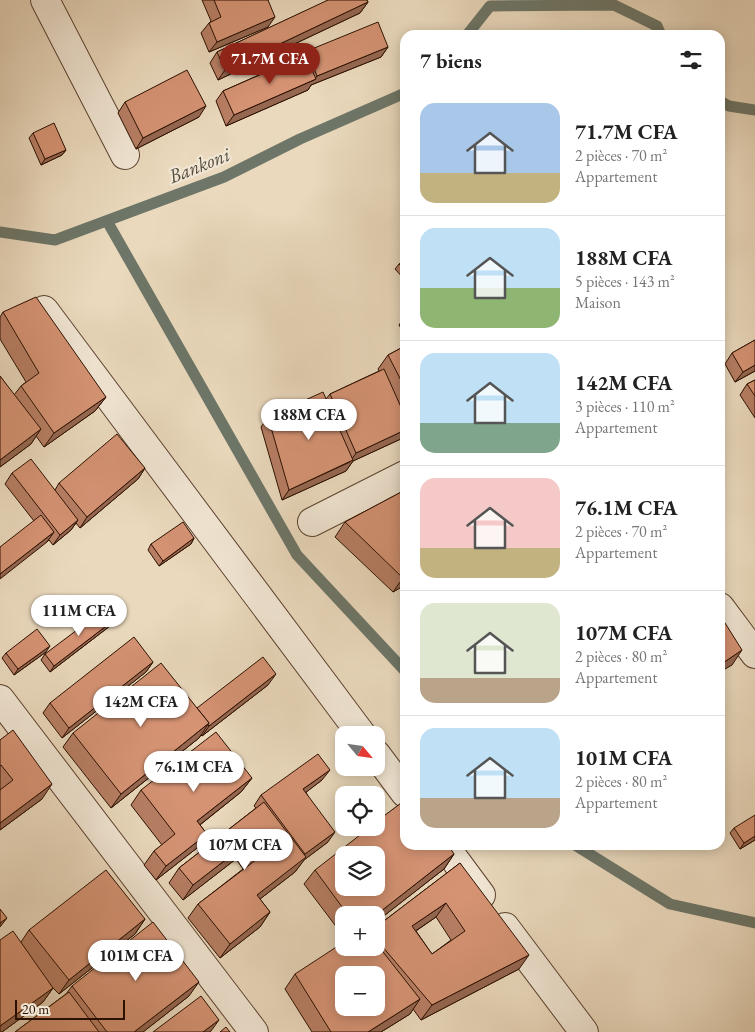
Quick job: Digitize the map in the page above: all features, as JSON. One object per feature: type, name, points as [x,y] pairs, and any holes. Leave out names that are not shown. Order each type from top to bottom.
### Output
[{"type":"street","points":[[45,0],[125,155]]},
{"type":"street","points":[[44,310],[355,726]]},
{"type":"street","points":[[312,522],[400,478]]},
{"type":"street","points":[[725,614],[755,654]]},
{"type":"street","points":[[0,699],[254,1032]]},
{"type":"street","points":[[385,766],[400,786]]},
{"type":"street","points":[[448,850],[584,1032]]},
{"type":"building","points":[[214,0],[268,0],[275,17],[217,42],[209,23],[221,17]]},
{"type":"building","points":[[328,0],[367,0],[368,2],[225,70],[217,52]]},
{"type":"building","points":[[378,22],[388,47],[317,76],[307,51]]},
{"type":"building","points":[[305,55],[316,79],[234,115],[223,91]]},
{"type":"building","points":[[187,70],[206,106],[143,138],[125,102]]},
{"type":"building","points":[[54,123],[66,150],[45,159],[33,133]]},
{"type":"building","points":[[36,297],[106,397],[54,433],[21,386],[39,373],[3,312]]},
{"type":"building","points":[[755,340],[755,365],[743,372],[732,353]]},
{"type":"building","points":[[400,349],[400,378],[388,355]]},
{"type":"building","points":[[384,369],[400,405],[400,432],[356,453],[330,394]]},
{"type":"building","points":[[0,376],[41,429],[0,460]]},
{"type":"building","points":[[755,380],[755,396],[747,384]]},
{"type":"building","points":[[323,392],[353,460],[289,490],[268,417]]},
{"type":"building","points":[[117,434],[145,468],[87,517],[59,483]]},
{"type":"building","points":[[31,459],[78,520],[60,535],[12,473]]},
{"type":"building","points":[[400,493],[400,575],[345,522]]},
{"type":"building","points":[[41,515],[54,532],[0,574],[0,547]]},
{"type":"building","points":[[183,522],[194,538],[163,561],[151,544]]},
{"type":"building","points":[[105,609],[114,620],[54,666],[45,654]]},
{"type":"building","points":[[725,623],[742,650],[725,662]]},
{"type":"building","points":[[37,629],[50,646],[18,669],[6,653]]},
{"type":"building","points":[[134,637],[153,662],[69,728],[50,703]]},
{"type":"building","points":[[263,657],[276,674],[209,726],[209,723],[197,708]]},
{"type":"building","points":[[161,663],[209,723],[121,794],[73,733]]},
{"type":"building","points":[[13,730],[52,784],[0,823],[0,790],[13,780],[0,766],[0,740]]},
{"type":"building","points":[[216,732],[252,778],[197,821],[207,834],[166,866],[154,851],[175,834],[141,790]]},
{"type":"building","points":[[318,754],[330,770],[303,789],[335,832],[305,854],[261,795]]},
{"type":"building","points":[[264,802],[306,857],[257,895],[270,912],[230,944],[198,904],[257,859],[246,844],[193,885],[179,868]]},
{"type":"building","points":[[400,804],[400,850],[451,850],[454,854],[385,908],[385,906],[341,906],[315,870],[335,854],[335,896],[385,896],[385,846],[346,846],[359,836],[385,836],[385,815]]},
{"type":"building","points":[[755,815],[755,836],[744,843],[734,828]]},
{"type":"building","points":[[460,863],[529,955],[432,1005],[385,950],[385,920]],"holes":[[[446,903],[465,931],[432,954],[412,926]]]},
{"type":"building","points":[[106,870],[145,919],[69,980],[29,930]]},
{"type":"building","points":[[0,909],[7,918],[0,923]]},
{"type":"building","points":[[153,922],[199,982],[134,1032],[107,1032],[72,986]]},
{"type":"building","points":[[13,931],[53,988],[0,1026],[0,940]]},
{"type":"building","points":[[335,948],[335,956],[385,956],[385,954],[420,999],[368,1032],[331,1032],[295,974]]},
{"type":"building","points":[[69,992],[99,1032],[15,1032]]},
{"type":"building","points":[[201,996],[219,1020],[203,1032],[153,1032]]},
{"type":"building","points":[[226,1027],[230,1032],[220,1032]]},
{"type":"waterway","name":"Bankoni","points":[[471,30],[490,6],[614,5],[657,26],[659,30]]},
{"type":"waterway","name":"Bankoni","points":[[0,232],[55,240],[224,177],[300,139],[400,95]]},
{"type":"waterway","name":"Bankoni","points":[[725,104],[755,110]]},
{"type":"waterway","points":[[107,221],[297,555],[400,666]]},
{"type":"waterway","points":[[583,850],[670,904],[755,923]]}]
